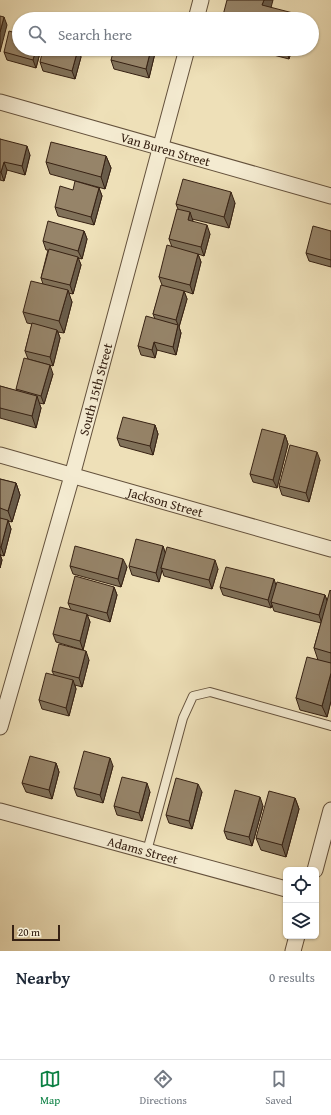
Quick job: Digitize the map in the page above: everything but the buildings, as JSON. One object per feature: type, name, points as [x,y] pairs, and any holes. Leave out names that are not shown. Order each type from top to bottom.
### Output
[{"type":"street","points":[[198,12],[201,0]]},
{"type":"street","name":"South 15th Street","points":[[0,728],[72,476],[185,56]]},
{"type":"street","name":"Van Buren Street","points":[[0,102],[331,196]]},
{"type":"street","name":"Jackson Street","points":[[0,455],[331,549]]},
{"type":"street","points":[[316,867],[331,810]]},
{"type":"street","name":"Adams Street","points":[[0,811],[283,889]]},
{"type":"street","points":[[293,951],[296,939]]},
{"type":"lane","points":[[147,851],[183,718],[193,696],[210,692],[331,726]]}]
